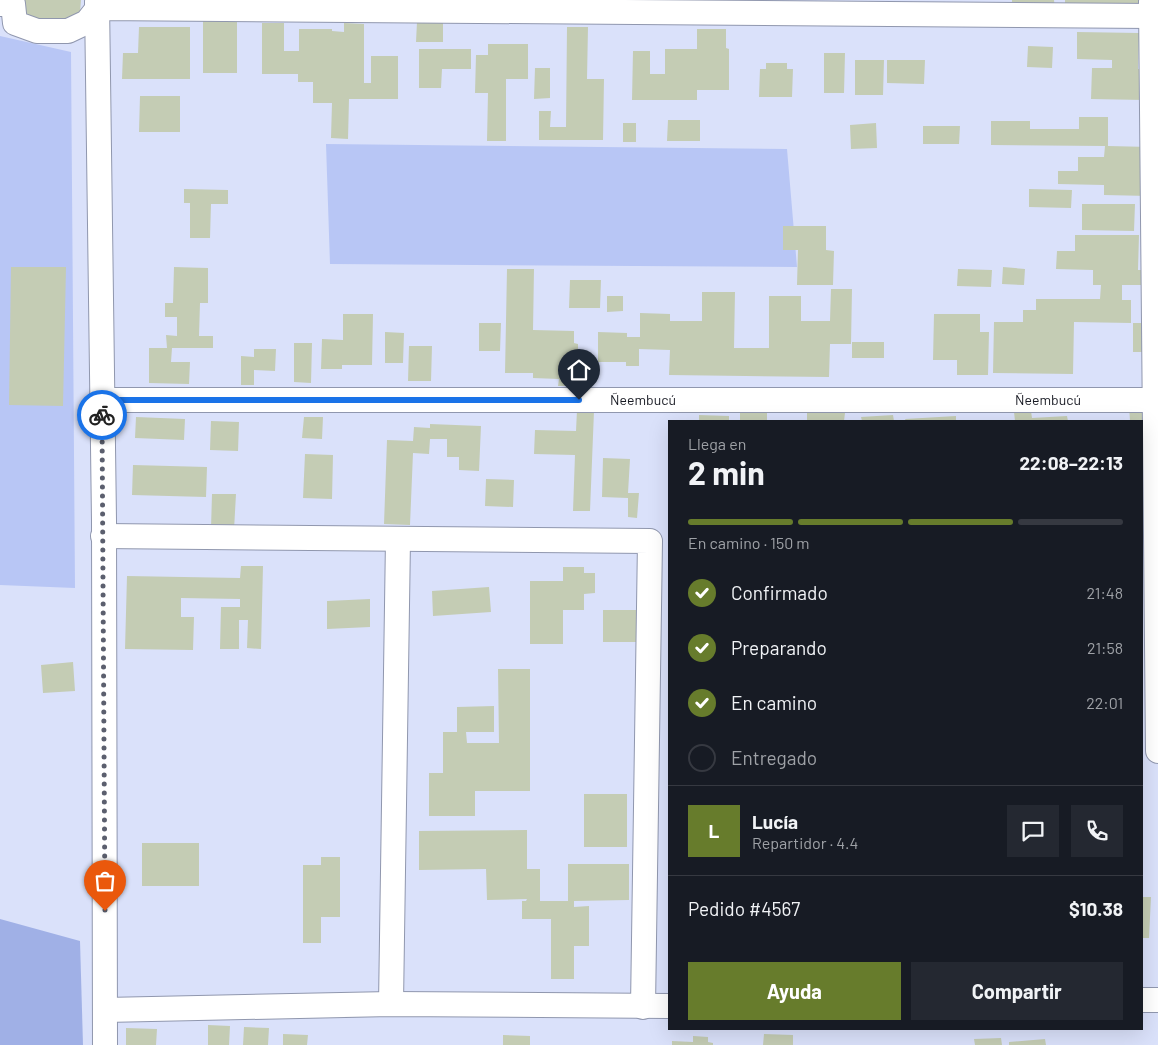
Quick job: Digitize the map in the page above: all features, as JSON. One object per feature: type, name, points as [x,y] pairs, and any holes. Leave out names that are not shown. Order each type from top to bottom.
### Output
[{"type":"street","points":[[0,4],[12,4],[15,23],[37,31],[68,31],[87,22],[97,4]]},
{"type":"street","points":[[97,4],[1152,8],[1157,556],[1149,670],[1158,751]]},
{"type":"street","points":[[97,4],[104,536],[106,1045]]},
{"type":"street","name":"Ñeembucú","points":[[102,400],[1155,400]]},
{"type":"street","points":[[104,536],[650,541],[658,676],[642,1007]]},
{"type":"street","points":[[391,1004],[398,539]]},
{"type":"street","points":[[1143,1000],[1158,1000]]},
{"type":"street","points":[[105,1010],[391,1004],[668,1006]]},
{"type":"shaded area","points":[[0,36],[71,52],[75,588],[0,585]]},
{"type":"shaded area","points":[[326,144],[787,149],[797,267],[330,264]]},
{"type":"shaded area","points":[[0,919],[80,941],[83,1045],[0,1045]]},
{"type":"building","points":[[24,0],[81,0],[79,25],[22,21]]},
{"type":"building","points":[[1012,0],[1054,0],[1055,10],[1012,11]]},
{"type":"building","points":[[1065,0],[1148,0],[1148,3],[1065,5]]},
{"type":"building","points":[[203,20],[237,20],[237,73],[203,73]]},
{"type":"building","points":[[417,22],[443,22],[443,42],[416,42]]},
{"type":"building","points":[[262,23],[284,23],[284,51],[299,51],[299,29],[332,29],[332,31],[344,32],[344,23],[364,24],[364,83],[371,83],[371,56],[398,56],[398,99],[349,99],[348,139],[331,138],[332,103],[313,103],[313,82],[298,82],[298,74],[262,74]]},
{"type":"building","points":[[139,27],[190,27],[190,79],[122,79],[123,53],[138,53]]},
{"type":"building","points":[[567,27],[588,27],[587,79],[604,79],[603,140],[539,140],[539,111],[551,111],[550,127],[566,127]]},
{"type":"building","points":[[697,29],[726,29],[726,48],[729,49],[729,90],[697,90],[697,100],[632,100],[633,51],[650,51],[650,74],[665,74],[665,49],[697,49]]},
{"type":"building","points":[[1077,32],[1139,33],[1138,69],[1145,69],[1144,100],[1091,99],[1092,68],[1112,68],[1112,60],[1077,59]]},
{"type":"building","points":[[488,44],[528,44],[528,79],[506,79],[506,141],[487,141],[488,93],[475,93],[476,55],[488,55]]},
{"type":"building","points":[[1028,46],[1053,47],[1052,68],[1027,67]]},
{"type":"building","points":[[419,49],[471,49],[471,69],[442,69],[441,88],[419,88]]},
{"type":"building","points":[[824,53],[845,53],[844,93],[824,93]]},
{"type":"building","points":[[855,60],[884,60],[883,95],[855,95]]},
{"type":"building","points":[[887,60],[925,60],[924,84],[887,83]]},
{"type":"building","points":[[766,63],[787,63],[787,69],[793,69],[792,97],[759,97],[760,69],[766,69]]},
{"type":"building","points":[[535,68],[550,68],[550,98],[534,99]]},
{"type":"building","points":[[140,96],[180,96],[180,132],[139,132]]},
{"type":"building","points":[[1079,117],[1108,117],[1108,146],[1150,147],[1149,196],[1104,195],[1104,185],[1058,184],[1058,171],[1078,171],[1078,157],[1104,157],[1105,146],[991,145],[991,121],[1030,121],[1030,129],[1079,129]]},
{"type":"building","points":[[668,120],[700,120],[700,141],[667,141]]},
{"type":"building","points":[[623,123],[636,123],[636,142],[623,142]]},
{"type":"building","points":[[876,123],[877,148],[851,149],[850,125]]},
{"type":"building","points":[[923,126],[960,126],[959,144],[923,144]]},
{"type":"building","points":[[184,189],[228,190],[228,204],[211,204],[210,238],[190,238],[190,203],[184,203]]},
{"type":"building","points":[[1029,189],[1072,190],[1071,208],[1029,207]]},
{"type":"building","points":[[1082,204],[1135,204],[1134,231],[1082,230]]},
{"type":"building","points":[[783,226],[826,226],[826,250],[834,251],[833,285],[797,285],[798,250],[783,250]]},
{"type":"building","points":[[1075,235],[1139,235],[1138,270],[1150,270],[1150,285],[1122,285],[1122,300],[1131,300],[1131,323],[1074,322],[1073,374],[993,373],[994,322],[1023,322],[1023,310],[1036,310],[1036,299],[1100,299],[1101,285],[1093,285],[1093,270],[1056,269],[1057,251],[1075,251]]},
{"type":"building","points":[[11,267],[66,267],[63,406],[9,405]]},
{"type":"building","points":[[174,267],[208,268],[208,303],[200,303],[199,336],[213,336],[213,348],[172,348],[171,362],[190,362],[189,384],[149,383],[149,348],[167,348],[166,335],[177,336],[177,317],[165,317],[165,303],[173,303]]},
{"type":"building","points":[[1003,267],[1025,269],[1024,285],[1002,284]]},
{"type":"building","points":[[507,269],[534,269],[533,330],[574,331],[574,343],[578,344],[578,375],[586,375],[586,386],[558,386],[559,379],[533,378],[533,373],[505,373]]},
{"type":"building","points":[[958,269],[992,270],[991,287],[957,286]]},
{"type":"building","points":[[570,280],[601,280],[600,308],[569,308]]},
{"type":"building","points":[[831,289],[852,289],[851,344],[830,344],[829,377],[669,375],[670,350],[639,349],[639,366],[626,366],[626,362],[598,362],[598,332],[627,333],[627,337],[640,337],[640,313],[670,314],[670,321],[702,321],[702,292],[735,292],[734,348],[769,348],[769,296],[801,296],[801,321],[830,321]]},
{"type":"building","points":[[607,296],[623,296],[623,311],[607,312]]},
{"type":"building","points":[[343,314],[373,314],[372,365],[342,365],[342,369],[321,369],[322,339],[343,340]]},
{"type":"building","points":[[934,314],[980,314],[980,332],[989,332],[988,375],[957,375],[957,360],[933,360]]},
{"type":"building","points":[[479,323],[501,323],[500,351],[479,351]]},
{"type":"building","points":[[1133,323],[1148,323],[1147,352],[1133,352]]},
{"type":"building","points":[[385,332],[404,333],[403,363],[385,363]]},
{"type":"building","points":[[852,342],[884,342],[884,358],[852,358]]},
{"type":"building","points":[[294,343],[312,343],[311,383],[294,382]]},
{"type":"building","points":[[409,346],[432,346],[431,381],[408,381]]},
{"type":"building","points":[[254,349],[276,349],[275,371],[254,370],[254,385],[241,385],[241,356],[254,357]]},
{"type":"building","points":[[1145,405],[1150,480],[1143,481],[1143,420],[1130,420],[1129,406]]},
{"type":"building","points":[[740,407],[767,408],[767,420],[740,420]]},
{"type":"building","points":[[807,407],[830,408],[830,412],[845,413],[844,420],[807,420]]},
{"type":"building","points":[[577,410],[594,411],[590,511],[573,511],[575,455],[534,454],[535,430],[576,431]]},
{"type":"building","points":[[1031,411],[1032,418],[1067,416],[1068,420],[1015,420],[1014,412]]},
{"type":"building","points":[[699,415],[729,416],[729,420],[699,420]]},
{"type":"building","points":[[893,415],[894,420],[862,420],[861,417]]},
{"type":"building","points":[[956,416],[956,420],[905,419]]},
{"type":"building","points":[[136,417],[185,419],[184,440],[135,438]]},
{"type":"building","points":[[304,417],[323,417],[322,439],[302,438]]},
{"type":"building","points":[[211,421],[239,422],[238,451],[210,450]]},
{"type":"building","points":[[430,424],[481,426],[479,471],[459,470],[459,457],[447,457],[447,439],[430,439],[429,454],[413,453],[410,525],[384,524],[387,440],[413,441],[414,427],[430,428]]},
{"type":"building","points":[[305,454],[333,455],[332,499],[303,498]]},
{"type":"building","points":[[603,458],[630,459],[628,493],[639,493],[637,518],[628,517],[628,498],[602,497]]},
{"type":"building","points":[[133,465],[207,467],[206,497],[132,495]]},
{"type":"building","points":[[486,479],[514,480],[513,507],[485,506]]},
{"type":"building","points":[[1143,491],[1147,491],[1149,526],[1143,526]]},
{"type":"building","points":[[212,494],[236,494],[234,530],[211,529]]},
{"type":"building","points":[[241,566],[263,566],[261,649],[247,648],[248,620],[239,620],[239,649],[220,649],[221,607],[240,607],[240,599],[181,598],[181,617],[194,617],[193,650],[125,649],[127,576],[240,578]]},
{"type":"building","points":[[563,567],[584,567],[584,573],[595,573],[595,593],[584,594],[584,610],[563,610],[563,644],[530,644],[530,581],[563,581]]},
{"type":"building","points":[[489,587],[491,612],[433,616],[432,591]]},
{"type":"building","points":[[370,599],[370,627],[327,629],[327,601]]},
{"type":"building","points":[[603,610],[636,610],[636,642],[603,642]]},
{"type":"building","points":[[73,662],[75,691],[43,693],[41,665]]},
{"type":"building","points":[[498,669],[530,669],[530,791],[475,791],[475,816],[429,816],[429,773],[443,773],[443,732],[457,732],[457,707],[494,706],[494,732],[466,732],[467,743],[499,743]]},
{"type":"building","points":[[584,794],[627,794],[627,847],[584,847]]},
{"type":"building","points":[[527,830],[527,869],[540,869],[540,901],[568,901],[568,864],[629,864],[629,900],[574,901],[574,907],[589,906],[589,946],[574,946],[574,979],[551,979],[551,919],[522,919],[522,901],[527,899],[487,900],[486,869],[419,870],[419,831]]},
{"type":"building","points":[[142,843],[199,843],[199,886],[142,886]]},
{"type":"building","points":[[321,857],[340,857],[340,917],[321,917],[321,943],[303,943],[303,865],[321,865]]},
{"type":"building","points":[[1143,897],[1151,897],[1149,938],[1143,938]]},
{"type":"building","points":[[208,1025],[230,1026],[229,1045],[208,1045]]},
{"type":"building","points":[[244,1027],[269,1028],[268,1045],[243,1045]]},
{"type":"building","points":[[126,1028],[157,1029],[156,1045],[126,1045]]},
{"type":"building","points":[[283,1034],[308,1035],[307,1045],[283,1045]]},
{"type":"building","points":[[764,1034],[793,1035],[793,1045],[763,1045]]},
{"type":"building","points":[[503,1035],[530,1036],[530,1045],[503,1045]]},
{"type":"building","points":[[693,1036],[708,1037],[708,1042],[713,1043],[713,1045],[672,1045],[672,1041],[693,1042]]},
{"type":"building","points":[[1001,1038],[1002,1045],[975,1045],[974,1039]]},
{"type":"building","points":[[1045,1039],[1046,1045],[1009,1045],[1009,1042]]},
{"type":"way so far","points":[[102,415],[105,911]]},
{"type":"route","points":[[102,415],[102,400],[579,400]]}]
